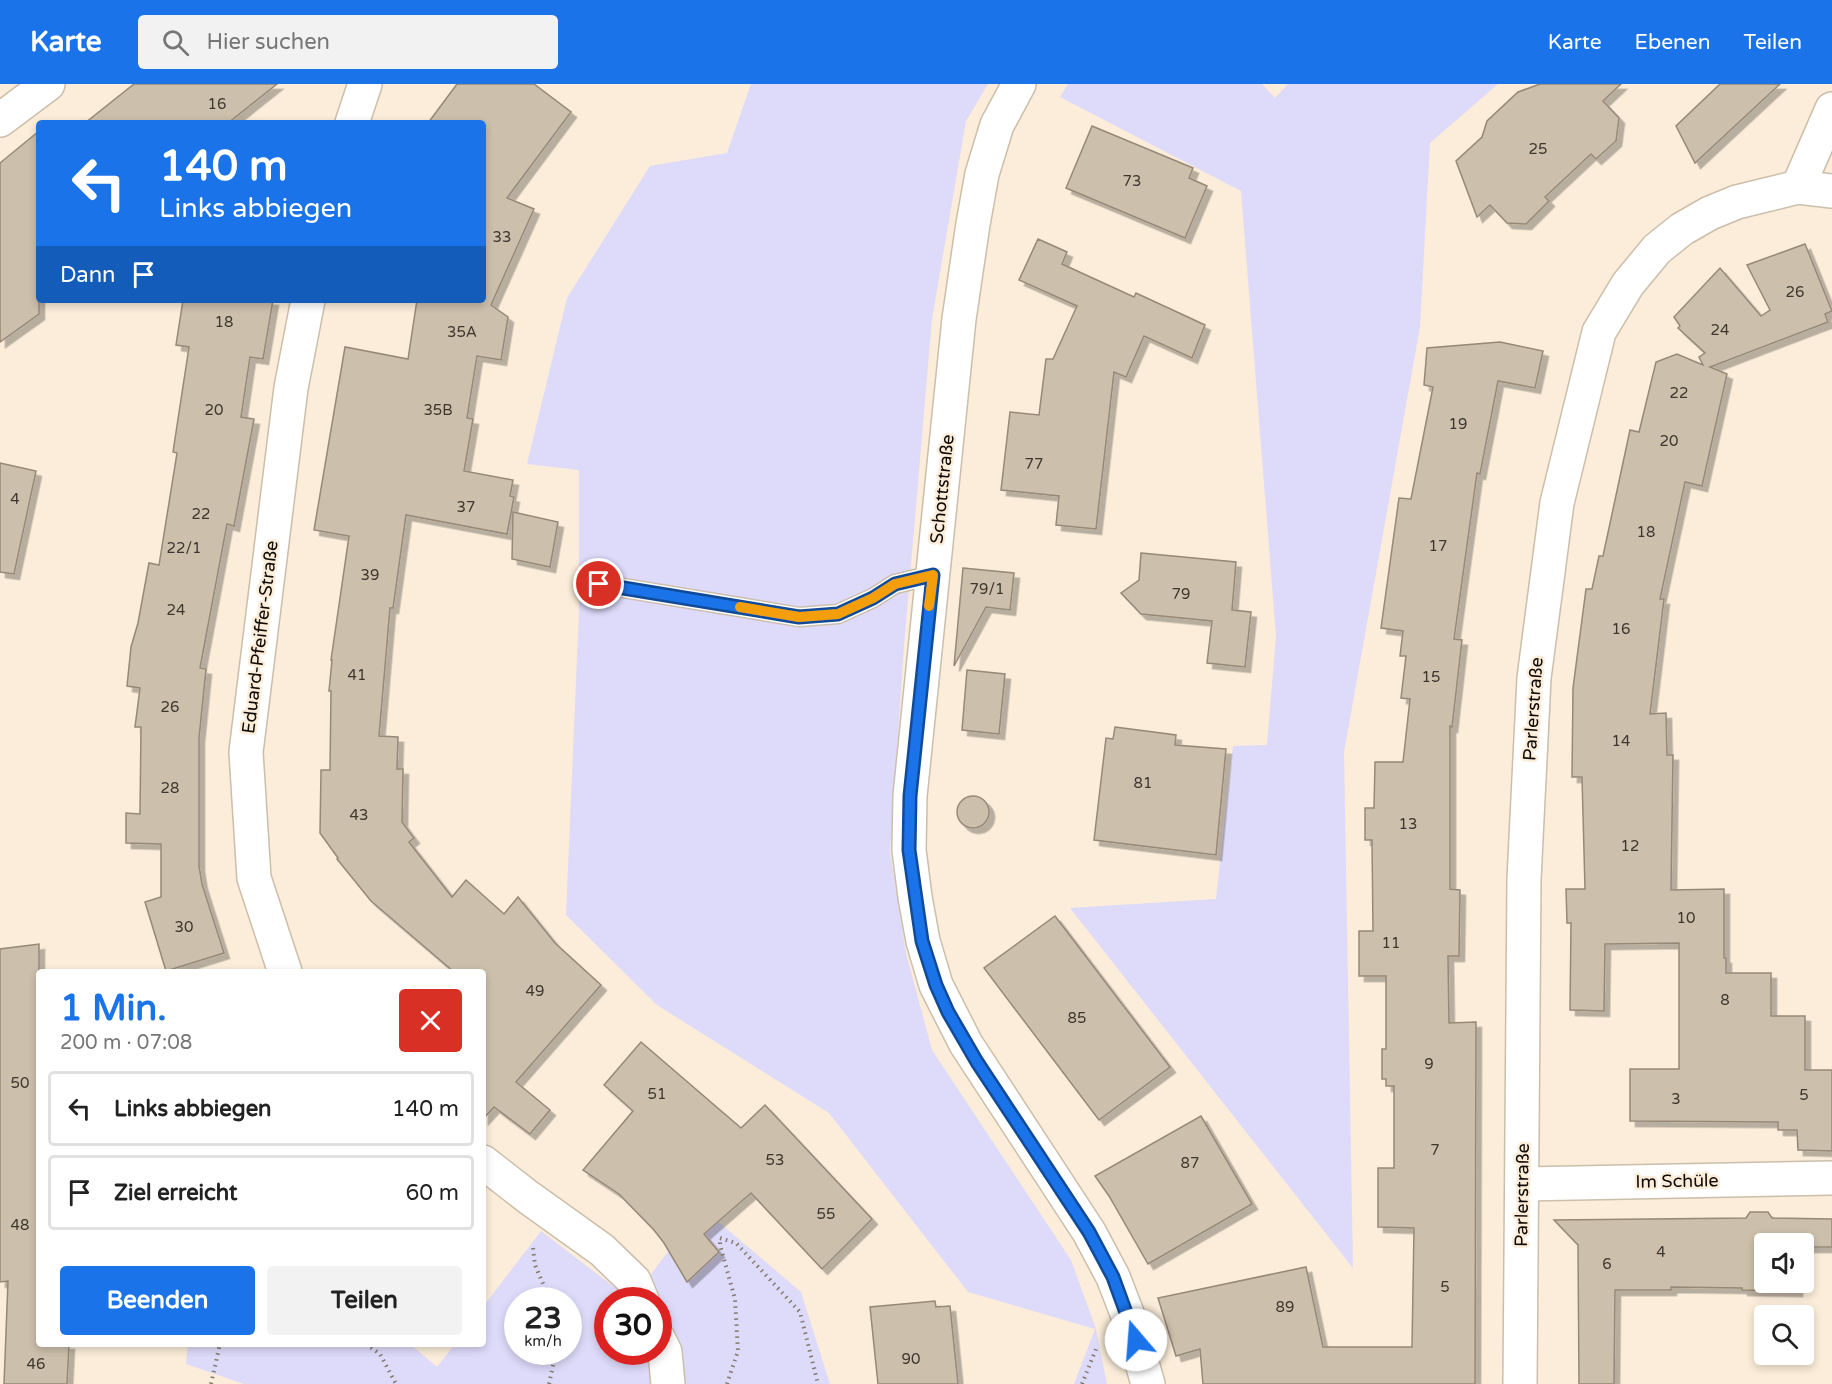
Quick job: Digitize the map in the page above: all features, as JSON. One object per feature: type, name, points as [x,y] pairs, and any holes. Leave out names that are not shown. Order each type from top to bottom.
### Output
[{"type":"street","points":[[0,120],[48,84]]},
{"type":"street","points":[[353,120],[365,84]]},
{"type":"street","name":"Schottstraße","points":[[1018,84],[997,125],[982,174],[959,319],[910,796],[909,850],[922,941],[936,985],[966,1044],[1089,1232],[1113,1277],[1130,1321],[1148,1384]]},
{"type":"street","points":[[1798,187],[1832,110]]},
{"type":"street","name":"Parlerstraße","points":[[1520,1384],[1524,879],[1533,678],[1557,503],[1599,332],[1628,284],[1658,249],[1682,229],[1710,213],[1737,202],[1798,187],[1832,191]]},
{"type":"street","name":"Eduard-Pfeiffer-Straße","points":[[284,969],[254,878],[246,752],[291,388],[307,303]]},
{"type":"street","points":[[486,1164],[602,1250],[634,1281],[637,1287]]},
{"type":"street","name":"Im Schüle","points":[[1522,1184],[1832,1178]]},
{"type":"street","points":[[666,1365],[668,1384]]},
{"type":"lane","points":[[599,584],[799,617],[838,614],[873,598],[895,584],[933,575]]},
{"type":"path","points":[[727,1384],[738,1351],[735,1299],[720,1238],[736,1243],[800,1312],[818,1384]]},
{"type":"path","points":[[211,1384],[219,1347]]},
{"type":"path","points":[[370,1347],[380,1354],[396,1384]]},
{"type":"path","points":[[549,1384],[553,1365]]},
{"type":"shaded area","points":[[751,84],[988,84],[966,121],[932,319],[904,646],[890,852],[906,953],[932,1050],[1071,1260],[1096,1329],[1107,1384],[1074,1384],[1095,1329],[968,1292],[829,1113],[657,1005],[566,915],[579,611],[579,470],[527,464],[567,298],[650,166],[727,153]]},
{"type":"shaded area","points":[[1068,84],[1262,84],[1275,98],[1288,84],[1498,84],[1430,143],[1420,327],[1344,752],[1353,1268],[1070,908],[1216,899],[1233,746],[1267,745],[1276,636],[1241,191],[1060,97]]},
{"type":"shaded area","points":[[701,1207],[801,1292],[830,1384],[244,1384],[186,1364],[188,1347],[414,1347],[437,1367],[453,1347],[486,1347],[486,1303],[541,1231],[614,1287],[594,1287],[594,1365],[672,1365],[672,1287],[642,1287]]},
{"type":"building","points":[[134,84],[277,84],[232,120],[89,120]]},
{"type":"building","points":[[457,84],[534,84],[571,112],[507,198],[534,209],[491,305],[508,317],[501,360],[477,356],[467,418],[473,419],[464,471],[513,480],[510,496],[514,497],[507,534],[406,515],[393,608],[390,608],[379,736],[398,737],[397,769],[403,769],[402,822],[414,838],[409,842],[452,897],[466,880],[504,914],[518,897],[555,943],[601,985],[516,1082],[550,1110],[530,1134],[494,1107],[486,1116],[486,969],[450,969],[371,901],[337,859],[320,833],[321,770],[330,770],[331,660],[349,536],[314,530],[345,347],[408,359],[417,303],[486,303],[486,120],[430,120]]},
{"type":"building","points":[[1540,84],[1621,84],[1603,101],[1619,118],[1616,141],[1596,159],[1591,154],[1545,197],[1549,201],[1526,224],[1507,223],[1490,205],[1477,217],[1456,161],[1482,137],[1487,121],[1518,92]]},
{"type":"building","points":[[1720,84],[1780,84],[1695,163],[1676,126]]},
{"type":"building","points":[[1092,126],[1193,168],[1189,178],[1207,186],[1185,238],[1066,188]]},
{"type":"building","points":[[36,133],[36,303],[39,303],[39,314],[0,342],[0,163]]},
{"type":"building","points":[[1038,239],[1067,252],[1062,264],[1134,297],[1136,293],[1205,325],[1192,358],[1144,336],[1126,377],[1114,372],[1096,529],[1056,525],[1059,496],[1001,490],[1010,412],[1039,415],[1046,359],[1053,359],[1077,306],[1019,280]]},
{"type":"building","points":[[1805,244],[1832,311],[1825,314],[1828,322],[1710,367],[1727,374],[1702,486],[1685,482],[1660,599],[1664,599],[1650,714],[1666,713],[1667,755],[1673,755],[1671,890],[1724,889],[1726,973],[1771,973],[1771,1016],[1805,1016],[1805,1070],[1832,1070],[1832,1151],[1798,1150],[1797,1130],[1778,1130],[1778,1122],[1630,1121],[1630,1069],[1679,1069],[1679,943],[1605,944],[1604,1011],[1570,1010],[1571,923],[1567,923],[1566,889],[1585,889],[1582,777],[1572,777],[1573,688],[1586,589],[1592,589],[1599,556],[1603,556],[1630,430],[1639,432],[1656,362],[1677,354],[1703,365],[1699,357],[1705,353],[1678,328],[1680,326],[1674,317],[1720,268],[1761,316],[1770,310],[1747,265]]},
{"type":"building","points":[[183,303],[272,303],[263,359],[250,357],[241,417],[254,419],[234,526],[227,524],[200,668],[206,669],[199,738],[199,866],[202,884],[224,953],[172,969],[165,969],[145,902],[161,897],[161,844],[126,843],[126,813],[140,814],[141,727],[135,727],[140,688],[127,686],[131,647],[138,623],[149,563],[159,565],[177,453],[173,452],[189,347],[176,345]]},
{"type":"building","points":[[1500,342],[1543,351],[1535,388],[1498,381],[1480,474],[1477,473],[1454,639],[1462,640],[1452,727],[1450,726],[1450,889],[1460,890],[1459,956],[1448,956],[1449,1023],[1476,1022],[1475,1384],[1203,1384],[1200,1349],[1176,1356],[1158,1298],[1306,1267],[1323,1347],[1412,1347],[1414,1228],[1378,1227],[1378,1168],[1394,1168],[1394,1086],[1386,1086],[1386,1079],[1382,1079],[1382,1049],[1386,1049],[1386,976],[1359,976],[1359,931],[1373,931],[1372,840],[1365,840],[1365,808],[1374,808],[1375,762],[1403,762],[1410,699],[1401,698],[1406,656],[1400,656],[1403,631],[1381,628],[1399,498],[1411,499],[1433,387],[1424,385],[1427,348]]},
{"type":"building","points":[[0,463],[36,471],[14,574],[0,572]]},
{"type":"building","points":[[513,512],[558,522],[550,567],[512,559]]},
{"type":"building","points":[[1141,553],[1236,562],[1232,610],[1251,612],[1245,667],[1207,663],[1212,621],[1141,614],[1121,593],[1139,580]]},
{"type":"building","points":[[963,568],[1014,573],[1010,610],[986,607],[954,666]]},
{"type":"building","points":[[967,670],[1005,674],[999,734],[962,730]]},
{"type":"building","points":[[1115,727],[1176,735],[1175,745],[1226,749],[1216,855],[1094,840],[1106,738],[1113,739]]},
{"type":"building","points":[[973,796],[985,800],[989,812],[985,824],[973,828],[961,824],[957,812],[961,800]]},
{"type":"building","points":[[1055,916],[1170,1067],[1099,1120],[984,968]]},
{"type":"building","points":[[39,944],[39,969],[36,969],[36,1347],[69,1347],[67,1384],[4,1384],[8,1281],[0,1282],[0,949]]},
{"type":"building","points":[[641,1042],[741,1128],[765,1105],[872,1219],[822,1269],[751,1193],[704,1234],[719,1252],[687,1282],[654,1230],[619,1194],[583,1170],[633,1111],[604,1085]]},
{"type":"building","points":[[1201,1116],[1252,1204],[1148,1264],[1095,1176]]},
{"type":"building","points":[[1750,1212],[1768,1212],[1772,1218],[1832,1219],[1832,1247],[1814,1247],[1814,1233],[1754,1233],[1754,1290],[1671,1287],[1671,1290],[1615,1290],[1614,1384],[1579,1384],[1578,1245],[1554,1220],[1746,1218]]},
{"type":"building","points":[[935,1301],[936,1307],[950,1306],[958,1384],[878,1384],[870,1307]]},
{"type":"slow traffic","points":[[740,607],[799,617],[838,614],[873,598],[895,584],[933,575],[929,606]]},
{"type":"route","points":[[599,584],[799,617],[838,614],[873,598],[895,584],[933,575],[910,796],[909,850],[922,941],[936,985],[948,1012],[977,1062],[1089,1232],[1113,1277],[1136,1340]]}]
